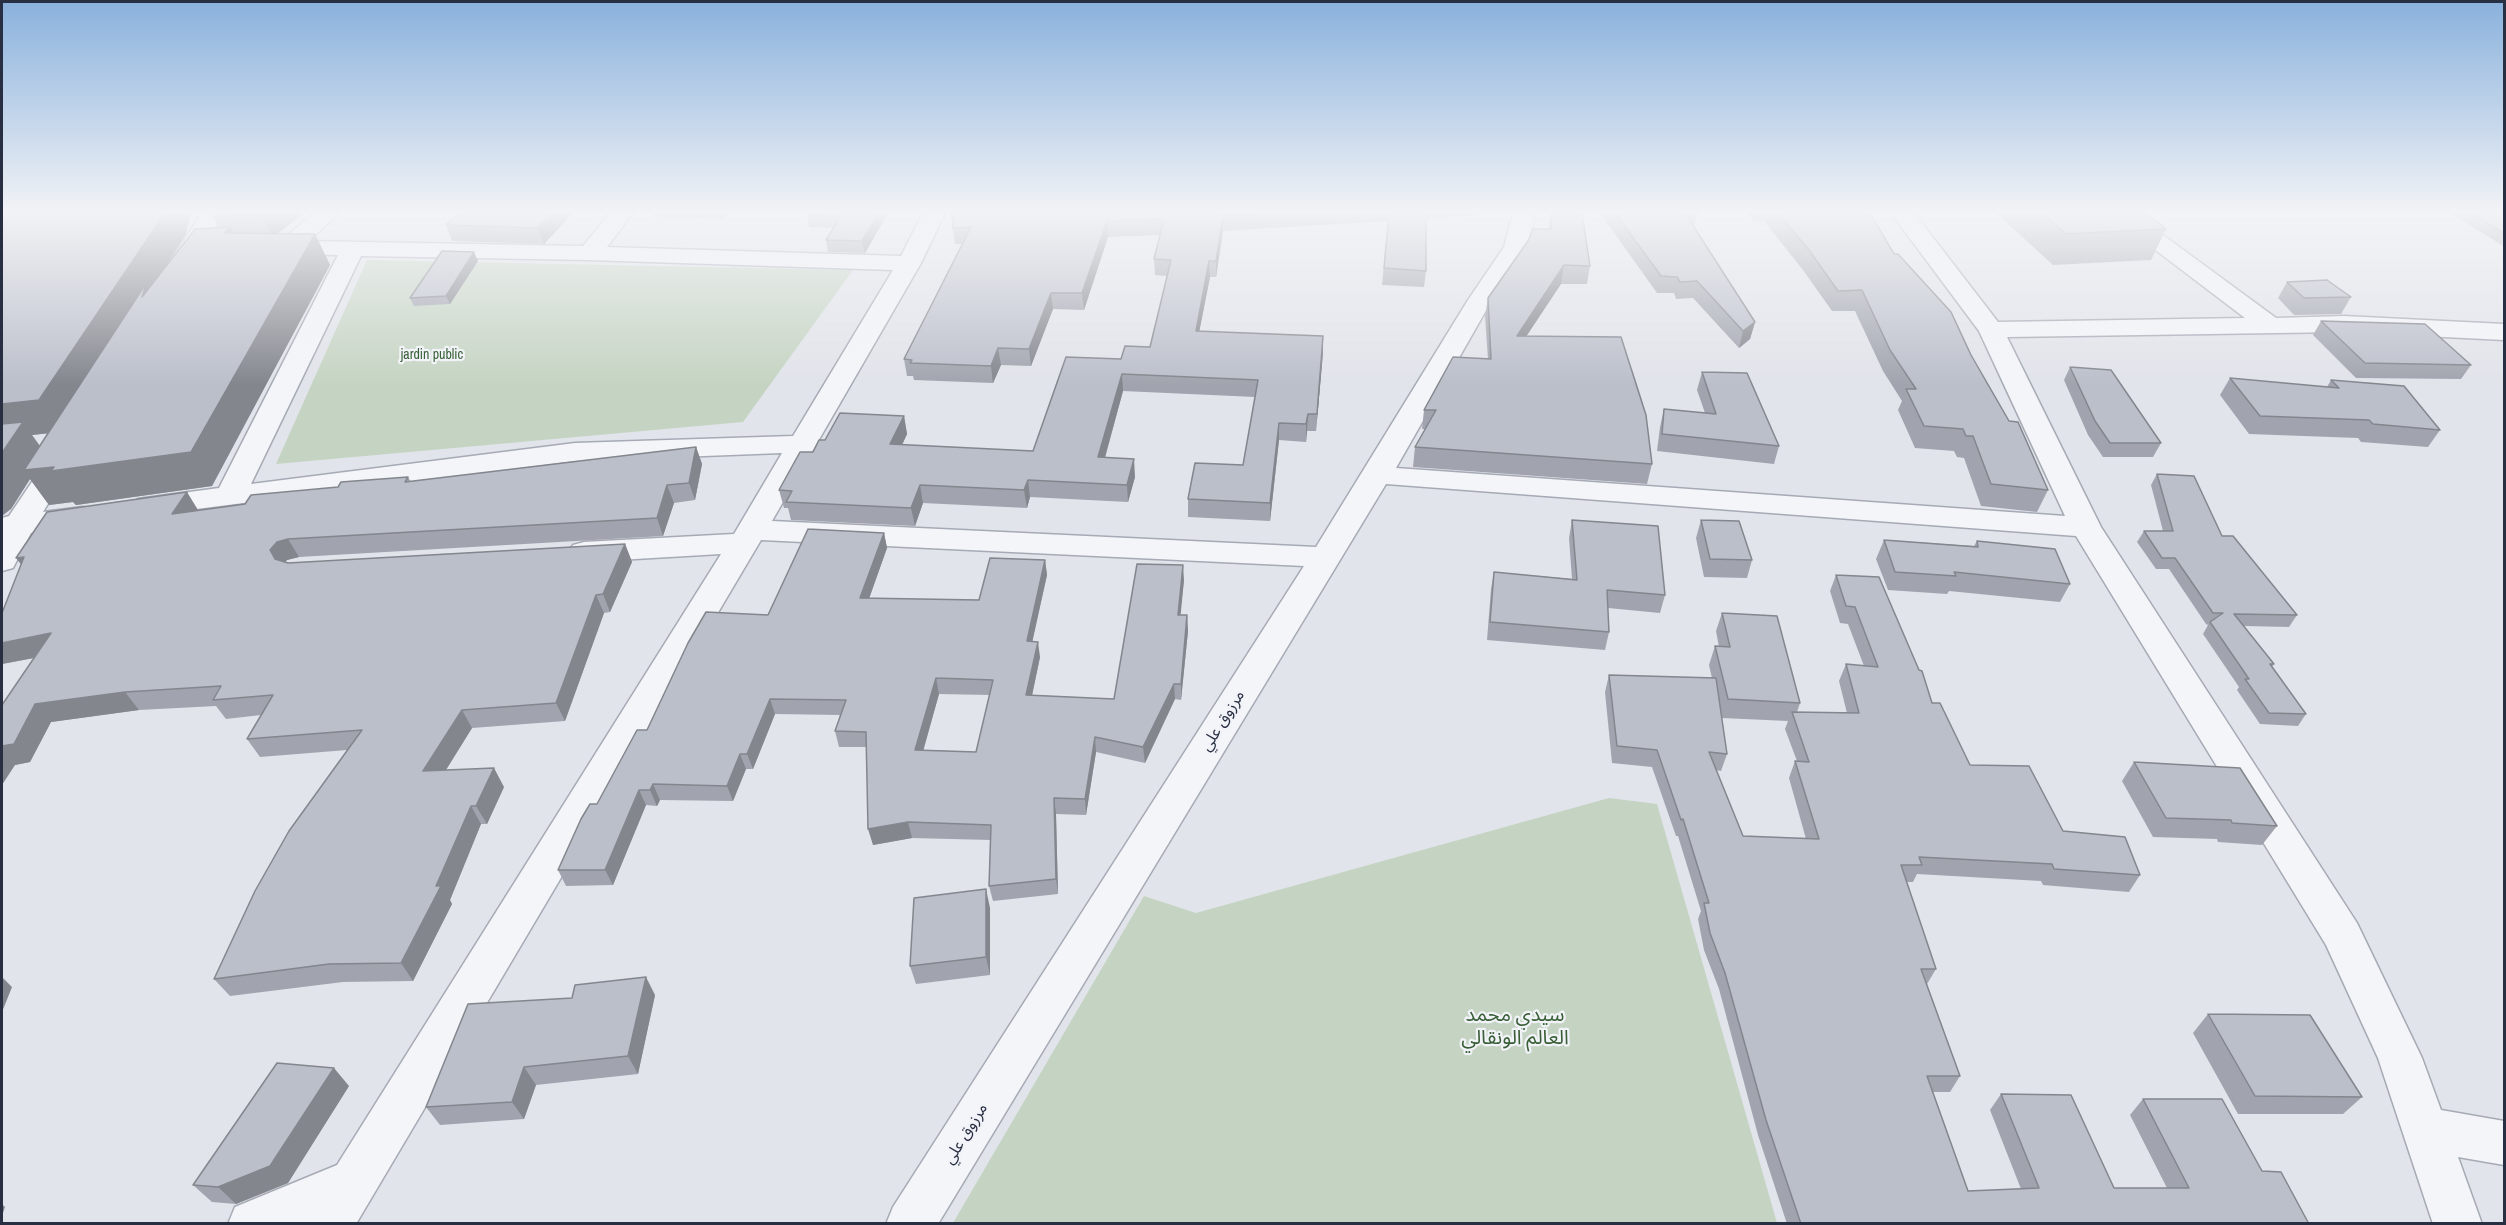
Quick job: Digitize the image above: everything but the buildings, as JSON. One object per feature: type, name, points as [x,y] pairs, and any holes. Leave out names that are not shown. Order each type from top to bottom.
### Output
[{"type":"street","points":[[163,292],[182,270]]},
{"type":"street","points":[[231,494],[342,270]]},
{"type":"street","points":[[328,1224],[747,537],[905,270]]},
{"type":"street","name":"مرزوق علي","points":[[910,1224],[1377,475],[1480,300],[1500,270]]},
{"type":"street","points":[[1945,270],[1991,330],[2086,527],[2342,935],[2400,1058],[2458,1224]]},
{"type":"street","points":[[2196,270],[2270,325]]},
{"type":"street","points":[[1991,330],[2344,324],[2505,332]]},
{"type":"street","points":[[2,561],[10,526],[76,436],[42,444]]},
{"type":"street","points":[[10,526],[231,494],[575,452],[802,444]]},
{"type":"street","points":[[1377,475],[2086,527]]},
{"type":"street","points":[[560,553],[747,537],[1324,557]]},
{"type":"street","points":[[2425,1129],[2505,1143]]},
{"type":"street","points":[[252,1224],[357,1179]]},
{"type":"green space","name":"jardin public","points":[[362,270],[853,270],[743,422],[276,464]]},
{"type":"green space","name":"سيدي محمد العالم الونقالي","points":[[1609,798],[1657,804],[1777,1223],[953,1223],[1144,896],[1196,913]]}]
